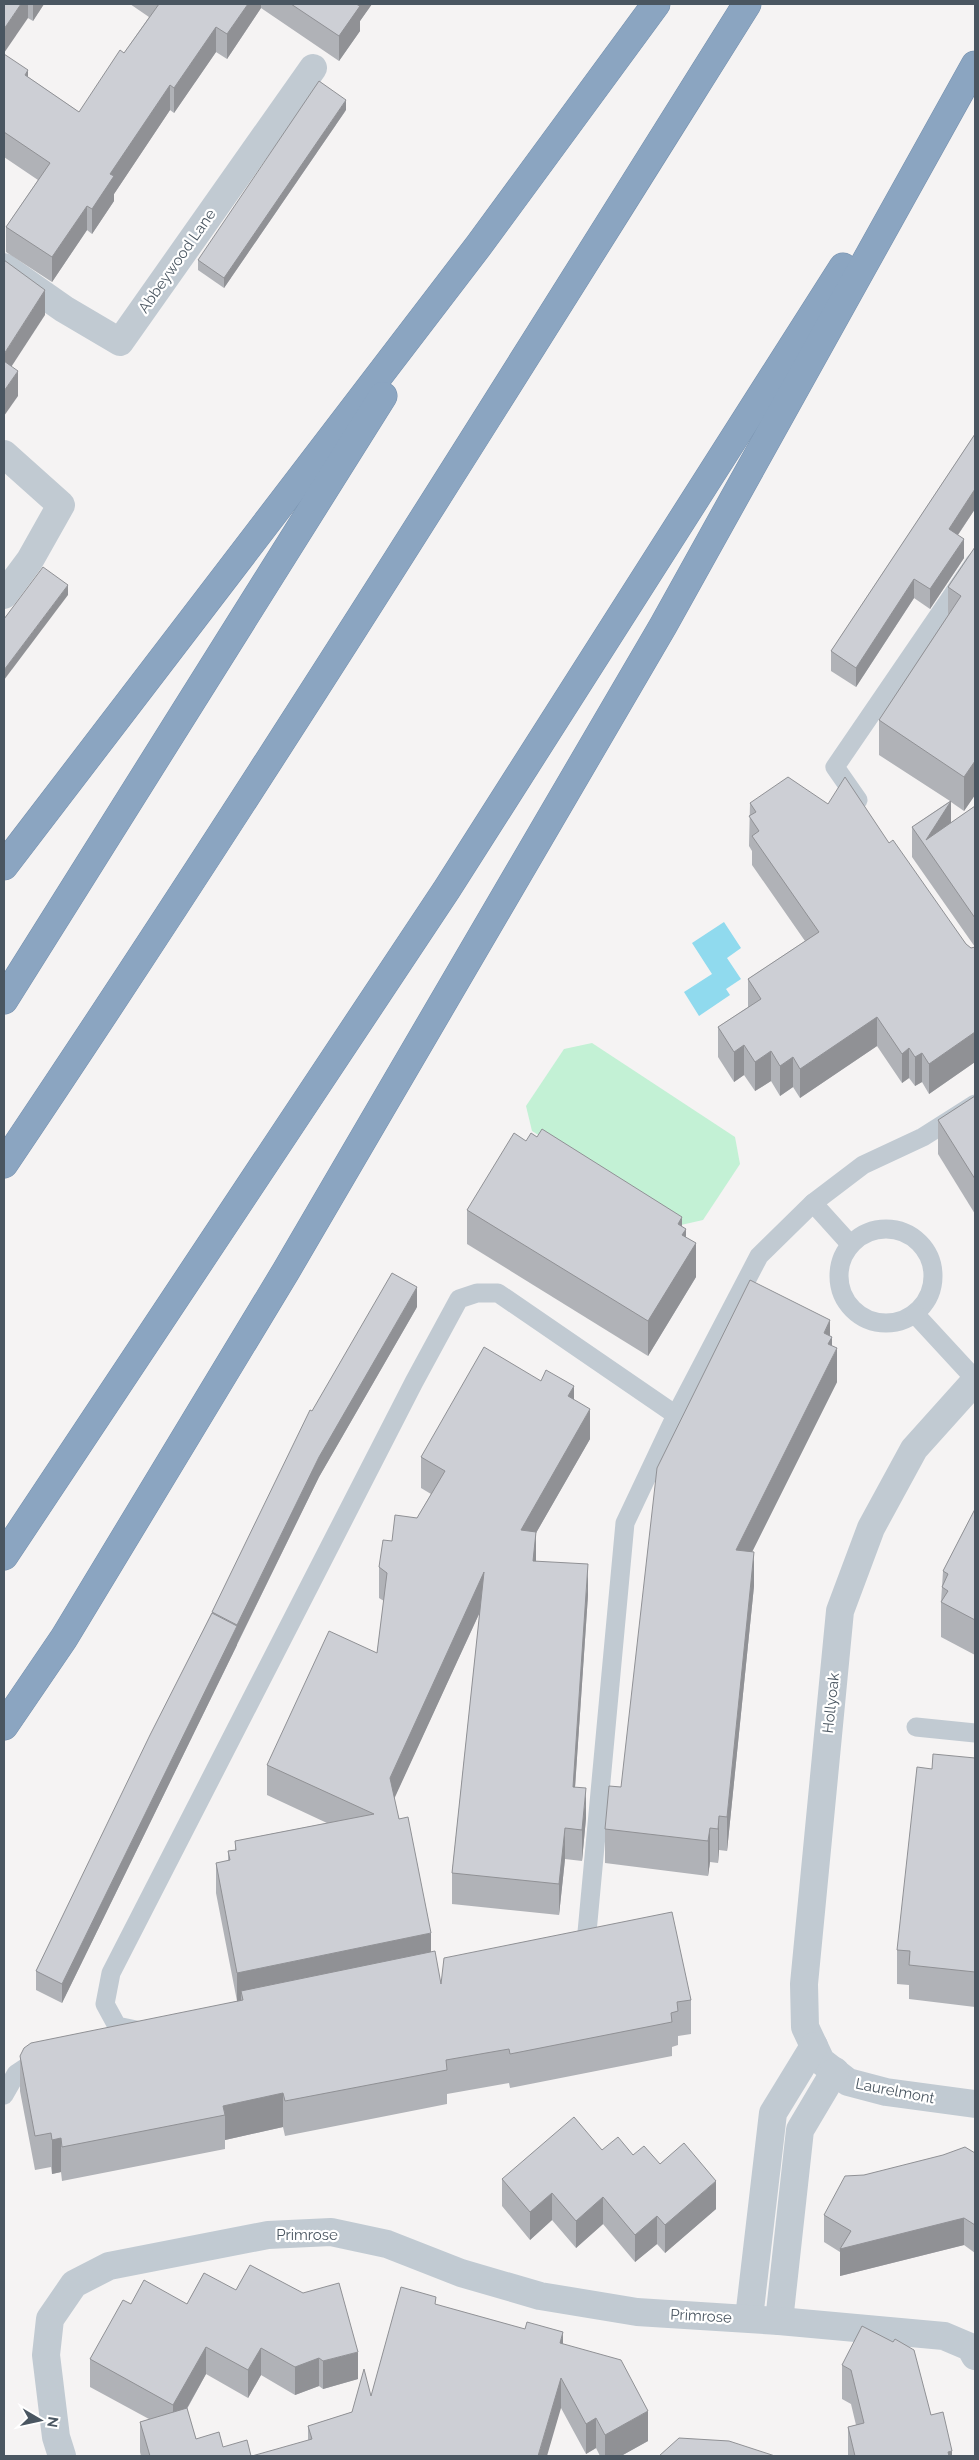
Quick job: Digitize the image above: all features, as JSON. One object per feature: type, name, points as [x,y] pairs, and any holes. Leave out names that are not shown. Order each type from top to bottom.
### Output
[{"type":"highway","points":[[4,866],[479,245],[656,4]]},
{"type":"highway","points":[[4,1164],[319,685],[747,4]]},
{"type":"highway","points":[[4,1556],[447,889],[975,60]]},
{"type":"highway","points":[[4,1726],[64,1638],[276,1288],[643,661],[975,64]]},
{"type":"highway","points":[[4,1000],[479,245]]},
{"type":"street","name":"Abbeywood Lane","points":[[4,267],[64,309],[120,342],[313,68]]},
{"type":"street","points":[[4,454],[60,504],[30,560],[4,595]]},
{"type":"street","name":"Hollyoak","points":[[823,2059],[805,2027],[804,1984],[840,1612],[871,1528],[914,1449],[975,1380]]},
{"type":"street","points":[[778,2320],[800,2130],[823,2059]]},
{"type":"street","name":"Laurelmont","points":[[823,2059],[848,2082],[886,2092],[975,2104]]},
{"type":"street","name":"Primrose","points":[[749,2318],[773,2113],[823,2059]]},
{"type":"street","name":"Primrose","points":[[62,2456],[56,2437],[46,2355],[50,2319],[74,2284],[108,2266],[268,2235],[331,2232],[387,2244],[461,2273],[540,2296],[638,2312],[778,2320],[944,2336],[970,2347],[975,2356]]},
{"type":"lane","points":[[868,815],[835,767],[975,562]]},
{"type":"lane","points":[[557,1949],[586,1943],[625,1523],[676,1415],[759,1256],[813,1204],[863,1165],[923,1137],[975,1104]]},
{"type":"lane","points":[[813,1204],[850,1244]]},
{"type":"lane","points":[[878,1229],[894,1229],[908,1234],[921,1244],[930,1257],[934,1272],[932,1288],[926,1303],[915,1314],[902,1322],[886,1324],[871,1322],[857,1314],[846,1303],[840,1288],[839,1273],[842,1258],[850,1244],[863,1234],[878,1229]]},
{"type":"lane","points":[[160,2031],[150,2033],[108,2029],[105,2004],[111,1973],[414,1382],[459,1299],[477,1292],[498,1292],[676,1415]]},
{"type":"lane","points":[[915,1314],[975,1380]]},
{"type":"lane","points":[[916,1727],[975,1733]]},
{"type":"lane","points":[[4,2096],[16,2074],[57,2047]]},
{"type":"green space","points":[[592,1043],[735,1137],[740,1164],[703,1220],[681,1225],[532,1131],[526,1106],[564,1049]]},
{"type":"water","points":[[724,922],[741,948],[727,958],[741,979],[726,989],[730,995],[699,1016],[684,992],[712,974],[692,943]]},
{"type":"building","points":[[4,4],[21,4],[4,29]]},
{"type":"building","points":[[159,4],[248,4],[227,34],[216,27],[174,88],[170,85],[110,174],[114,176],[92,209],[87,206],[52,257],[6,227],[50,163],[4,132],[4,54],[28,70],[25,75],[79,112],[120,50],[124,53]]},
{"type":"building","points":[[291,4],[356,4],[360,6],[339,36]]},
{"type":"building","points":[[319,81],[346,100],[224,278],[198,260]]},
{"type":"building","points":[[4,260],[45,290],[4,354]]},
{"type":"building","points":[[4,361],[18,371],[4,391]]},
{"type":"building","points":[[975,434],[975,489],[949,529],[964,539],[930,589],[914,579],[856,668],[831,651]]},
{"type":"building","points":[[975,547],[975,761],[964,777],[879,720],[961,596],[948,587]]},
{"type":"building","points":[[43,567],[68,585],[4,670],[4,619]]},
{"type":"building","points":[[788,777],[828,804],[845,777],[889,843],[893,840],[966,944],[971,948],[975,947],[975,1032],[929,1064],[922,1053],[915,1057],[909,1048],[902,1054],[877,1017],[800,1069],[793,1057],[780,1066],[771,1051],[755,1062],[744,1045],[734,1052],[718,1027],[761,999],[748,979],[819,932],[752,836],[759,831],[749,816],[756,812],[750,803]]},
{"type":"building","points":[[951,801],[926,840],[975,806],[975,918],[912,827]]},
{"type":"building","points":[[975,1096],[975,1179],[938,1120]]},
{"type":"building","points":[[542,1129],[682,1217],[678,1224],[686,1229],[682,1235],[696,1243],[648,1321],[467,1210],[514,1133],[526,1141],[531,1133],[537,1137]]},
{"type":"building","points":[[392,1273],[417,1287],[319,1457],[237,1625],[212,1612],[310,1410],[312,1411]]},
{"type":"building","points":[[750,1280],[830,1320],[824,1333],[832,1337],[828,1344],[837,1348],[736,1550],[754,1552],[727,1817],[719,1816],[718,1829],[710,1828],[708,1841],[605,1829],[609,1786],[621,1787],[657,1468]]},
{"type":"building","points":[[484,1347],[541,1381],[546,1370],[574,1386],[568,1396],[590,1409],[521,1530],[536,1532],[533,1561],[588,1564],[573,1787],[586,1788],[582,1830],[565,1828],[559,1884],[452,1873],[484,1572],[390,1778],[399,1819],[408,1817],[431,1933],[237,1973],[216,1863],[230,1860],[228,1851],[236,1850],[235,1841],[374,1814],[267,1765],[329,1631],[377,1653],[387,1573],[379,1567],[383,1540],[392,1541],[395,1515],[417,1518],[445,1471],[421,1457]]},
{"type":"building","points":[[975,1509],[975,1620],[941,1602],[948,1591],[942,1587],[948,1574],[943,1571]]},
{"type":"building","points":[[212,1613],[237,1626],[62,1984],[36,1971],[150,1735]]},
{"type":"building","points":[[933,1754],[975,1758],[975,1972],[909,1965],[910,1951],[897,1950],[917,1767],[932,1769]]},
{"type":"building","points":[[672,1912],[691,2000],[677,2002],[678,2011],[671,2013],[672,2022],[510,2054],[509,2049],[446,2060],[447,2070],[285,2101],[283,2093],[223,2106],[225,2115],[62,2147],[61,2138],[52,2140],[51,2133],[35,2136],[20,2056],[24,2048],[31,2043],[243,2000],[241,1991],[435,1951],[441,1984],[444,1958]]},
{"type":"building","points":[[574,2117],[602,2150],[618,2137],[633,2155],[644,2146],[660,2164],[684,2143],[716,2181],[665,2225],[657,2216],[635,2235],[603,2197],[576,2221],[552,2193],[530,2212],[502,2179]]},
{"type":"building","points":[[965,2147],[975,2153],[975,2225],[964,2218],[840,2249],[851,2231],[824,2215],[845,2176],[864,2175],[943,2155]]},
{"type":"building","points":[[250,2265],[303,2293],[339,2283],[358,2352],[323,2361],[319,2358],[295,2367],[261,2348],[248,2370],[206,2347],[173,2405],[90,2359],[123,2300],[131,2304],[144,2280],[187,2304],[204,2273],[236,2290]]},
{"type":"building","points":[[401,2287],[436,2297],[435,2304],[525,2329],[527,2322],[563,2332],[560,2343],[621,2360],[648,2411],[605,2435],[596,2418],[586,2424],[561,2378],[538,2456],[252,2456],[312,2439],[308,2426],[352,2412],[364,2369],[371,2396]]},
{"type":"building","points":[[862,2326],[893,2342],[895,2339],[914,2350],[931,2415],[943,2412],[952,2451],[948,2452],[949,2456],[855,2456],[848,2427],[864,2423],[851,2370],[842,2365]]},
{"type":"building","points":[[187,2408],[196,2439],[219,2432],[223,2447],[247,2440],[251,2456],[150,2456],[140,2422]]},
{"type":"building","points":[[679,2438],[729,2441],[775,2456],[659,2456]]}]
